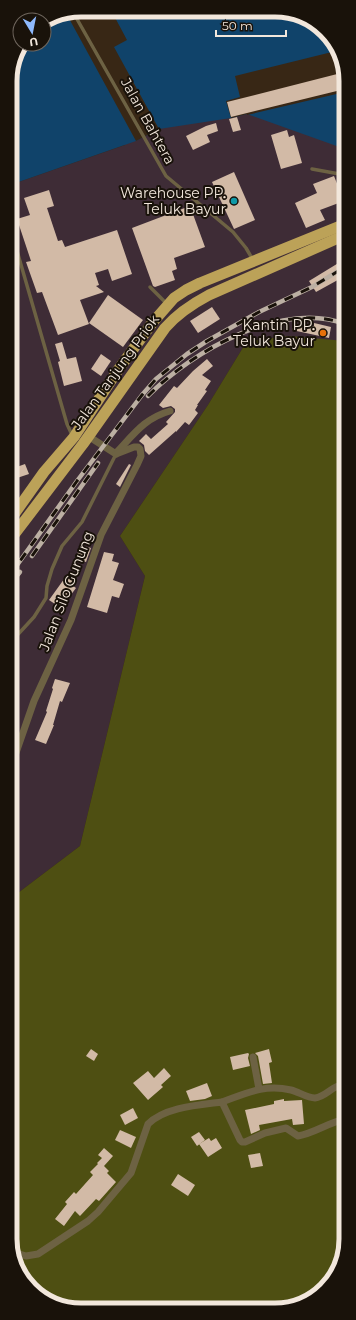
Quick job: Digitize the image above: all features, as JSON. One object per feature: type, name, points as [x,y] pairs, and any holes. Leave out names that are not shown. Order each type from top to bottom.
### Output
[{"type":"highway","name":"Jalan Tanjung Priok","points":[[17,510],[44,472],[82,439],[118,370],[153,322],[174,298],[186,290],[339,226]]},
{"type":"highway","name":"Jalan Tanjung Priok","points":[[17,530],[82,439],[165,328],[182,311],[193,303],[209,295],[339,238]]},
{"type":"street","points":[[82,439],[116,454],[151,418],[170,411]]},
{"type":"street","name":"Jalan Silo Gunung","points":[[17,750],[34,701],[71,620],[101,534],[137,465],[141,452],[138,447],[134,447],[116,454]]},
{"type":"street","points":[[253,1057],[259,1089]]},
{"type":"street","points":[[19,1254],[26,1256],[38,1254],[88,1221],[98,1212],[131,1173],[148,1124],[152,1120],[171,1111],[222,1102],[259,1089],[280,1088],[299,1092],[314,1098],[321,1096],[339,1086]]},
{"type":"street","points":[[222,1102],[240,1140],[245,1142],[266,1133],[286,1128],[298,1136],[310,1133],[339,1120]]},
{"type":"lane","name":"Jalan Bahtera","points":[[76,17],[166,176],[233,232],[254,261]]},
{"type":"lane","points":[[312,169],[339,174]]},
{"type":"lane","points":[[17,251],[67,424],[82,439]]},
{"type":"lane","points":[[150,287],[167,305]]},
{"type":"lane","points":[[17,635],[34,617],[46,598],[47,586],[52,569],[62,546],[82,522],[116,454]]},
{"type":"shaded area","points":[[81,17],[287,18],[299,22],[314,30],[323,39],[334,57],[337,65],[339,81],[339,363],[247,341],[208,405],[120,536],[145,576],[80,846],[17,894],[17,183],[125,145],[52,34],[52,25],[57,22],[69,18]]},
{"type":"shaded area","points":[[289,336],[339,340],[339,1243],[337,1255],[328,1274],[320,1284],[310,1292],[291,1301],[275,1303],[69,1302],[61,1300],[46,1292],[30,1278],[20,1259],[18,1247],[17,894],[80,846],[145,576],[120,536],[208,405],[247,341]]},
{"type":"water","points":[[69,18],[287,18],[299,22],[314,30],[323,39],[334,57],[337,65],[339,81],[339,147],[247,114],[231,118],[159,129],[136,141],[17,183],[17,77],[25,52],[52,52],[52,25]]},
{"type":"pier","points":[[115,17],[127,40],[114,47],[159,129],[136,141],[69,18]]},
{"type":"pier","points":[[332,52],[337,65],[339,93],[231,118],[226,101],[240,97],[235,76]]},
{"type":"building","points":[[338,74],[339,90],[231,117],[227,102]]},
{"type":"building","points":[[237,117],[241,130],[233,132],[229,119]]},
{"type":"building","points":[[216,123],[218,131],[207,135],[210,142],[193,150],[186,136],[206,126]]},
{"type":"building","points":[[287,130],[289,137],[294,135],[302,163],[281,169],[271,135]]},
{"type":"building","name":"Warehouse PP. Teluk Bayur","points":[[234,172],[255,220],[234,229],[212,182]]},
{"type":"building","points":[[334,176],[339,188],[339,203],[320,210],[325,220],[306,228],[295,203],[317,193],[313,184]]},
{"type":"building","points":[[49,190],[54,206],[47,208],[58,241],[62,240],[65,247],[117,230],[132,274],[112,281],[108,269],[95,273],[99,285],[96,286],[104,292],[80,300],[89,324],[58,335],[42,292],[37,293],[26,262],[31,261],[17,219],[30,215],[24,198]]},
{"type":"building","points":[[190,206],[205,247],[174,258],[177,269],[172,271],[175,280],[155,287],[153,286],[132,228]]},
{"type":"building","points":[[339,263],[339,279],[316,292],[309,281]]},
{"type":"building","points":[[108,295],[143,320],[123,347],[89,323]]},
{"type":"building","points":[[212,307],[220,319],[198,333],[190,321]]},
{"type":"building","name":"Kantin PP. Teluk Bayur","points":[[314,323],[331,327],[329,338],[292,330],[292,328],[314,326]]},
{"type":"building","points":[[62,342],[67,359],[76,357],[82,381],[64,386],[58,362],[60,361],[55,344]]},
{"type":"building","points":[[101,354],[111,361],[101,376],[91,369]]},
{"type":"building","points":[[207,359],[213,366],[202,375],[211,381],[205,390],[207,391],[197,405],[195,410],[198,413],[189,425],[185,422],[176,432],[149,455],[145,451],[144,445],[139,441],[146,434],[151,439],[168,424],[166,422],[175,412],[175,409],[171,406],[163,408],[159,405],[174,386],[177,388]]},
{"type":"building","points":[[25,464],[29,474],[17,478],[17,467]]},
{"type":"building","points":[[129,464],[131,465],[120,487],[116,484]]},
{"type":"building","points":[[80,545],[91,548],[86,562],[76,559]]},
{"type":"building","points":[[104,552],[114,554],[112,561],[119,563],[113,580],[124,584],[119,598],[112,596],[107,613],[87,607]]},
{"type":"building","points":[[67,575],[75,581],[72,585],[76,588],[61,608],[49,600]]},
{"type":"building","points":[[55,679],[70,683],[62,702],[60,701],[54,725],[46,744],[35,740],[47,712],[46,711]]},
{"type":"building","points":[[91,1049],[98,1054],[94,1061],[86,1056]]},
{"type":"building","points":[[269,1049],[272,1062],[269,1063],[272,1083],[263,1084],[258,1056],[255,1053]]},
{"type":"building","points":[[248,1053],[250,1066],[233,1070],[230,1057]]},
{"type":"building","points":[[164,1068],[171,1076],[161,1085],[163,1087],[148,1100],[133,1083],[148,1071],[154,1078]]},
{"type":"building","points":[[207,1083],[212,1096],[205,1099],[190,1101],[186,1091]]},
{"type":"building","points":[[284,1099],[284,1101],[302,1100],[304,1124],[293,1125],[292,1119],[259,1125],[260,1130],[251,1134],[245,1110],[274,1104],[274,1101]]},
{"type":"building","points":[[133,1108],[138,1118],[125,1125],[120,1115]]},
{"type":"building","points":[[120,1130],[136,1137],[131,1148],[115,1140]]},
{"type":"building","points":[[199,1132],[205,1140],[197,1146],[191,1137]]},
{"type":"building","points":[[209,1138],[211,1141],[216,1138],[222,1148],[208,1157],[199,1144]]},
{"type":"building","points":[[104,1148],[113,1156],[104,1166],[109,1171],[107,1173],[116,1182],[99,1201],[96,1199],[80,1216],[75,1211],[64,1226],[55,1219],[67,1204],[65,1202],[74,1192],[76,1194],[93,1175],[90,1172],[102,1158],[98,1155]]},
{"type":"building","points":[[260,1153],[263,1166],[251,1168],[248,1155]]},
{"type":"building","points":[[178,1174],[195,1185],[188,1196],[171,1185]]},
{"type":"railway","points":[[17,565],[77,481],[142,395],[156,379],[187,354],[207,341],[259,312],[312,287],[339,271]]},
{"type":"railway","points":[[148,396],[188,362],[239,334],[267,324],[294,319],[320,318],[339,323]]},
{"type":"railway","points":[[32,556],[98,463]]},
{"type":"railway","points":[[17,576],[20,572]]},
{"type":"place","name":"Warehouse PP. Teluk Bayur","points":[[234,201]]},
{"type":"place","name":"Kantin PP. Teluk Bayur","points":[[323,333]]}]
